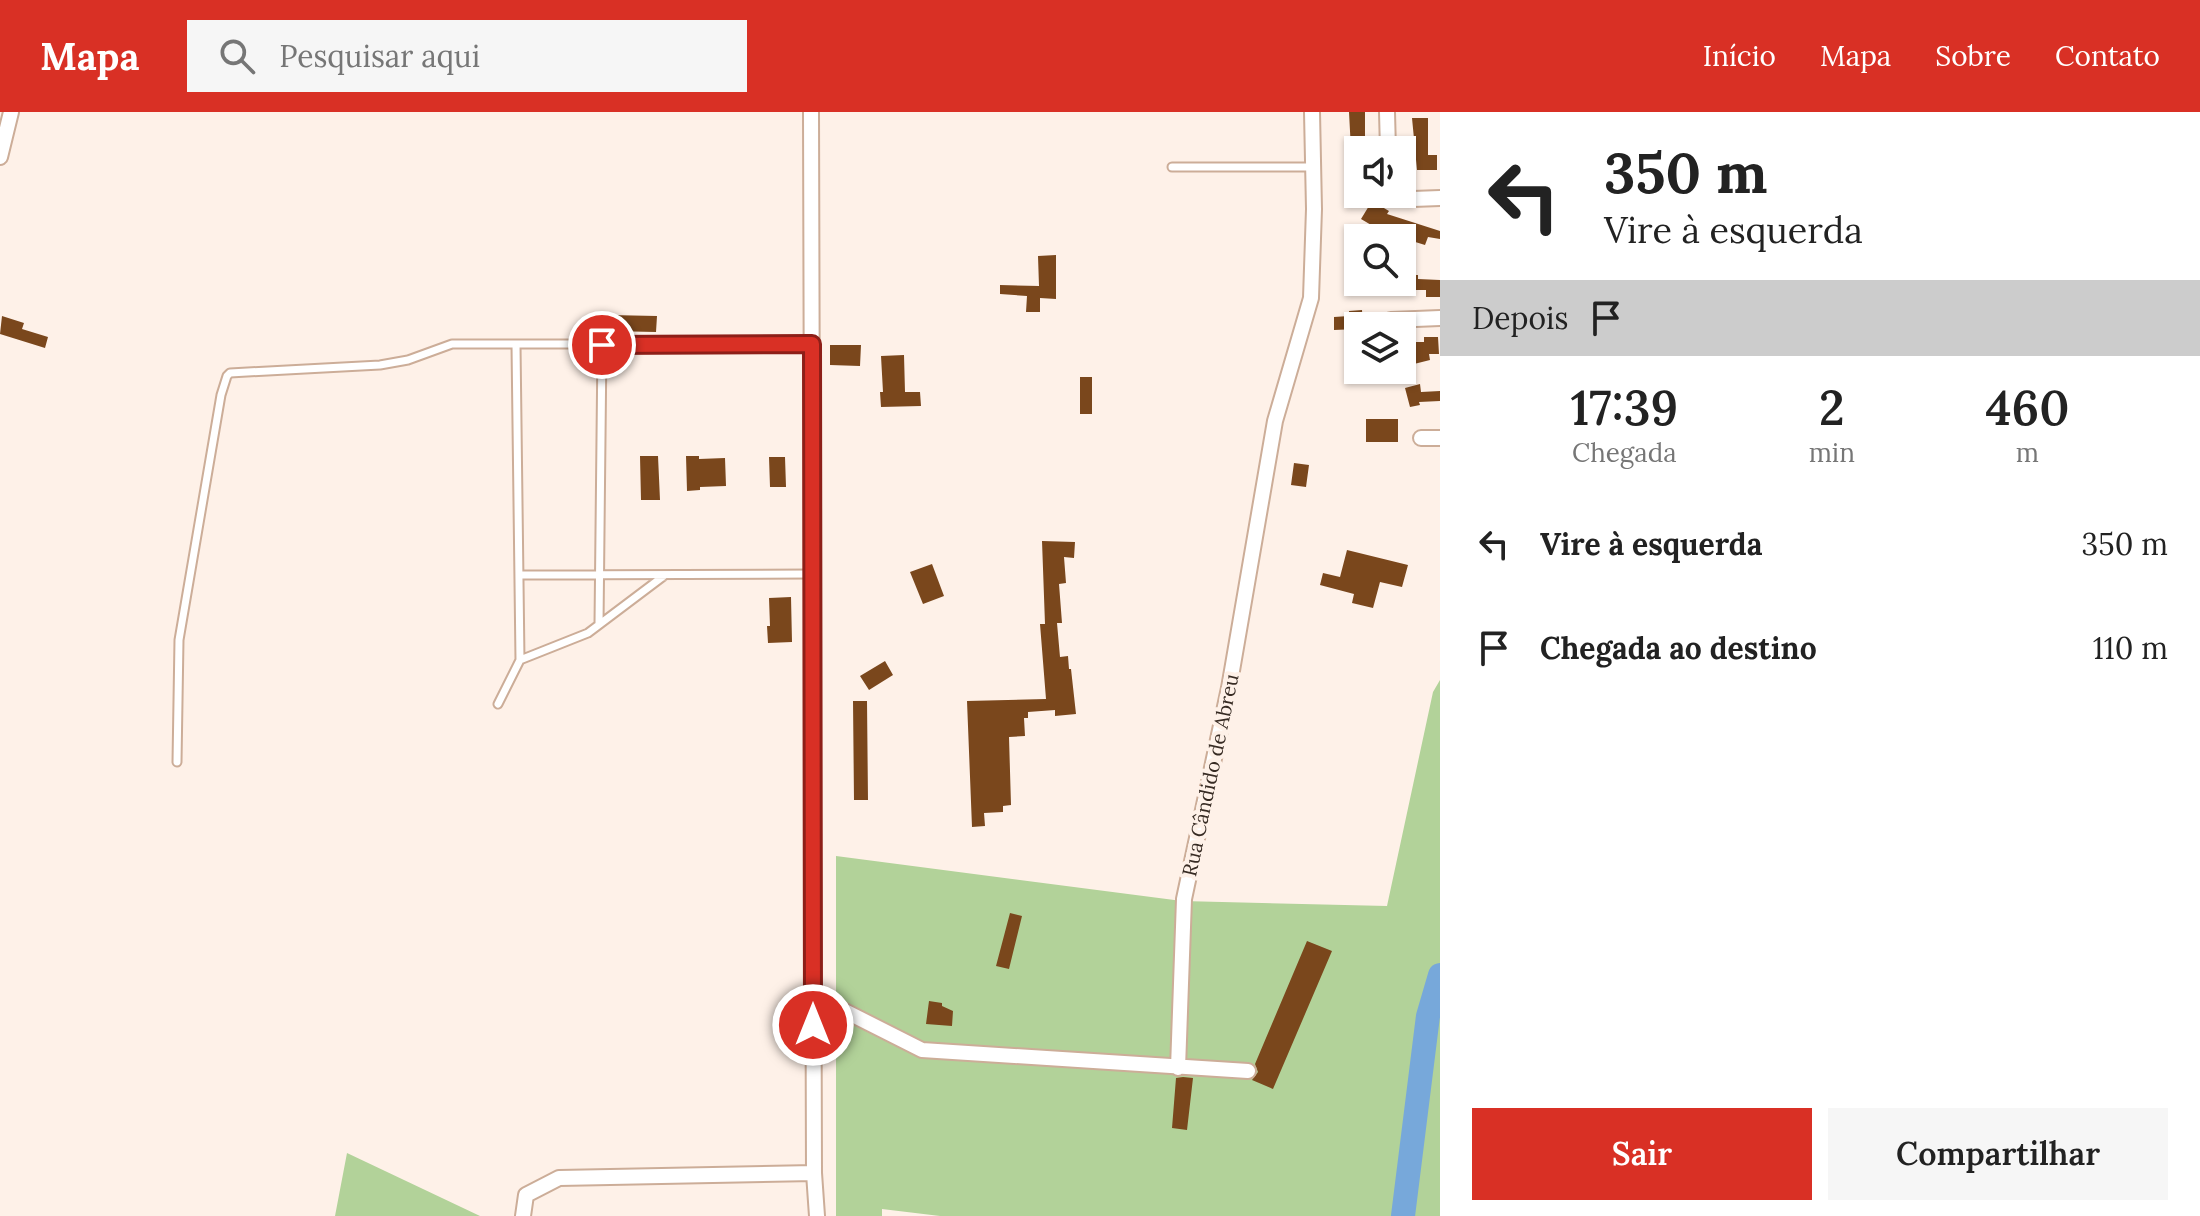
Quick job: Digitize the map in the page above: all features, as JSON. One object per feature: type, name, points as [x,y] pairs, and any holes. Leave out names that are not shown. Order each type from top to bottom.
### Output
[{"type":"street","points":[[0,157],[11,112]]},
{"type":"street","points":[[811,112],[813,995],[817,1216]]},
{"type":"street","name":"Rua Cândido de Abreu","points":[[1178,1068],[1184,899],[1229,688],[1275,421],[1311,298],[1312,112]]},
{"type":"street","points":[[1387,112],[1388,136]]},
{"type":"street","points":[[1416,199],[1440,198]]},
{"type":"street","points":[[1416,319],[1440,318]]},
{"type":"street","points":[[1421,438],[1440,438]]},
{"type":"street","points":[[813,995],[922,1050],[1248,1071]]},
{"type":"street","points":[[523,1216],[526,1195],[559,1178],[814,1173]]},
{"type":"lane","points":[[1172,167],[1313,167]]},
{"type":"lane","points":[[177,762],[179,640],[221,395],[230,373],[380,365],[408,360],[452,344],[812,344]]},
{"type":"lane","points":[[498,704],[520,660],[516,345]]},
{"type":"lane","points":[[599,624],[602,345]]},
{"type":"lane","points":[[520,660],[588,633],[667,574]]},
{"type":"lane","points":[[519,575],[812,574]]},
{"type":"green space","points":[[1440,680],[1440,1216],[940,1216],[882,1209],[882,1216],[836,1216],[836,856],[1182,901],[1387,906],[1433,692]]},
{"type":"green space","points":[[347,1153],[480,1216],[335,1216]]},
{"type":"building","points":[[1349,112],[1365,112],[1365,136],[1350,136]]},
{"type":"building","points":[[1412,118],[1428,118],[1428,155],[1437,155],[1437,170],[1417,170]]},
{"type":"building","points":[[1368,208],[1384,208],[1389,211],[1387,214],[1440,231],[1440,239],[1428,237],[1425,245],[1416,242],[1416,224],[1369,224],[1361,219]]},
{"type":"building","points":[[1056,255],[1056,299],[1040,298],[1040,312],[1026,312],[1027,296],[1000,294],[1000,285],[1039,286],[1038,256]]},
{"type":"building","points":[[1416,275],[1418,279],[1440,280],[1440,297],[1426,297],[1426,290],[1416,290]]},
{"type":"building","points":[[609,315],[657,316],[656,332],[608,331]]},
{"type":"building","points":[[2,316],[24,323],[22,329],[48,337],[45,348],[0,334]]},
{"type":"building","points":[[1344,316],[1344,330],[1334,330],[1334,317]]},
{"type":"building","points":[[1424,337],[1438,337],[1439,354],[1429,354],[1430,360],[1416,364],[1416,342],[1424,342]]},
{"type":"building","points":[[830,345],[861,345],[860,366],[830,365]]},
{"type":"building","points":[[904,355],[905,392],[920,392],[921,406],[881,407],[881,356]]},
{"type":"building","points":[[1080,377],[1092,377],[1092,414],[1080,414]]},
{"type":"building","points":[[1420,384],[1421,392],[1440,391],[1440,401],[1419,402],[1420,405],[1410,407],[1405,388]]},
{"type":"building","points":[[1366,419],[1398,419],[1398,442],[1366,442]]},
{"type":"building","points":[[640,456],[658,456],[660,500],[641,500]]},
{"type":"building","points":[[686,456],[725,458],[726,486],[687,491]]},
{"type":"building","points":[[769,457],[785,457],[786,487],[770,487]]},
{"type":"building","points":[[1294,463],[1309,465],[1306,487],[1291,485]]},
{"type":"building","points":[[1042,541],[1075,542],[1074,558],[1064,557],[1066,583],[1059,584],[1062,623],[1057,623],[1060,657],[1068,656],[1071,669],[1076,714],[1055,716],[1055,710],[1028,712],[1028,718],[1024,718],[1025,736],[1009,737],[1011,805],[1003,806],[1003,812],[984,813],[985,826],[972,827],[967,701],[1046,699],[1040,624],[1045,624]]},
{"type":"building","points":[[1347,550],[1408,565],[1402,587],[1380,582],[1373,608],[1352,603],[1354,594],[1320,585],[1323,573],[1340,577]]},
{"type":"building","points":[[932,564],[944,596],[923,604],[910,572]]},
{"type":"building","points":[[791,597],[792,642],[768,643],[769,598]]},
{"type":"building","points":[[885,661],[893,675],[869,690],[860,676]]},
{"type":"building","points":[[853,701],[867,701],[868,800],[854,800]]},
{"type":"building","points":[[1010,913],[1022,916],[1009,969],[996,966]]},
{"type":"building","points":[[1307,941],[1332,951],[1273,1089],[1252,1080],[1258,1072],[1255,1064]]},
{"type":"building","points":[[929,1001],[942,1003],[942,1006],[953,1011],[952,1026],[926,1024]]},
{"type":"building","points":[[1176,1078],[1193,1078],[1187,1130],[1172,1128]]},
{"type":"waterway","points":[[1403,1216],[1428,1016],[1440,975]]},
{"type":"route","points":[[602,345],[812,344],[813,1025]]}]
